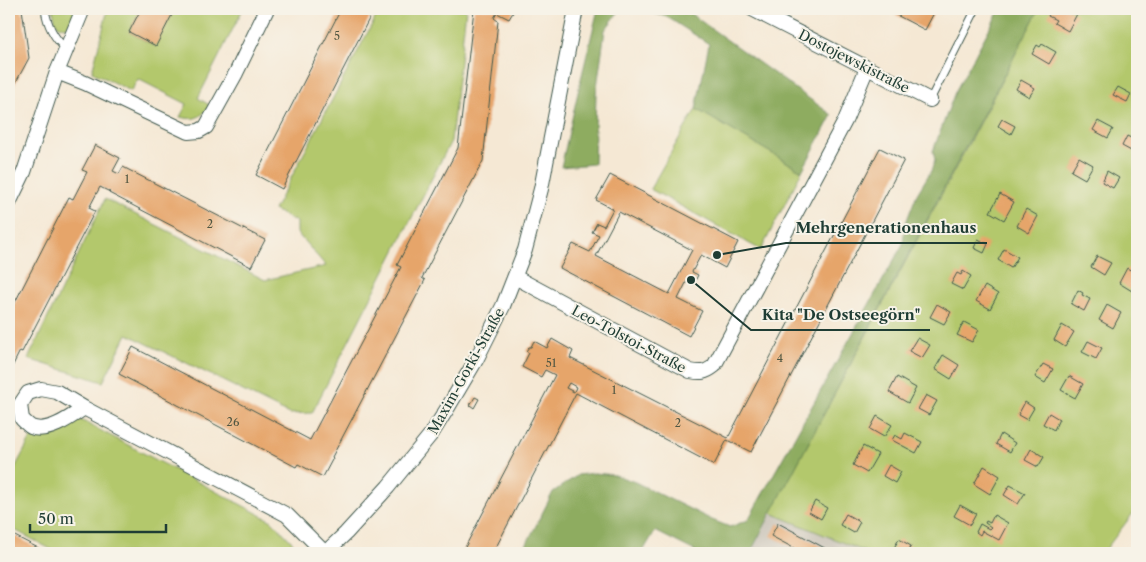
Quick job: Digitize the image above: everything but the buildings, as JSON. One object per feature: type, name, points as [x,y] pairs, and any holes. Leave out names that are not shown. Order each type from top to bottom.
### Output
[{"type":"street","points":[[9,203],[24,172],[56,72],[83,9]]},
{"type":"street","points":[[56,72],[85,83],[188,132],[199,131],[206,126],[236,73],[267,9]]},
{"type":"street","name":"Maxim-Gorki-Straße","points":[[84,408],[287,515],[325,553],[348,532],[432,433],[476,360],[503,306],[525,250],[541,189],[576,9]]},
{"type":"street","name":"Dostojewskistraße","points":[[752,9],[930,100]]},
{"type":"street","name":"Leo-Tolstoi-Straße","points":[[514,277],[690,371],[700,373],[708,371],[714,366],[813,182],[845,121],[867,68]]},
{"type":"lane","points":[[45,9],[47,20],[54,34],[66,49]]},
{"type":"lane","points":[[930,100],[976,9]]},
{"type":"shaded area","points":[[771,513],[868,553],[750,553]]},
{"type":"green space","points":[[53,9],[78,9],[73,22],[67,27],[58,26]]},
{"type":"green space","points":[[108,9],[141,9],[129,32],[155,46],[175,9],[243,9],[198,98],[211,106],[204,113],[190,119],[180,117],[187,104],[138,79],[131,91],[92,72]]},
{"type":"green space","points":[[380,9],[466,9],[451,141],[312,413],[289,414],[127,334],[103,382],[28,359],[105,199],[265,280],[326,266],[297,233],[297,222],[274,210]]},
{"type":"green space","points":[[598,9],[621,9],[605,30],[596,94],[594,164],[561,167],[581,79]]},
{"type":"green space","points":[[637,9],[684,9],[832,115],[802,171],[696,109],[709,44],[667,17]]},
{"type":"green space","points":[[1000,9],[1039,9],[750,553],[699,553],[655,531],[642,553],[522,553],[553,492],[578,475],[594,473],[615,475],[635,482],[730,527],[748,520],[903,244],[905,225],[917,194],[931,171],[935,160],[933,151],[955,92]]},
{"type":"green space","points":[[1039,9],[1137,9],[1137,508],[1103,553],[868,553],[771,513],[968,145]]},
{"type":"green space","points":[[696,109],[802,171],[761,250],[650,189]]},
{"type":"green space","points":[[77,418],[272,521],[294,544],[283,553],[58,553],[9,527],[9,479],[33,434]]},
{"type":"place","name":"Mehrgenerationenhaus","points":[[717,255]]},
{"type":"place","name":"Kita \"De Ostseegörn\"","points":[[691,280]]}]
